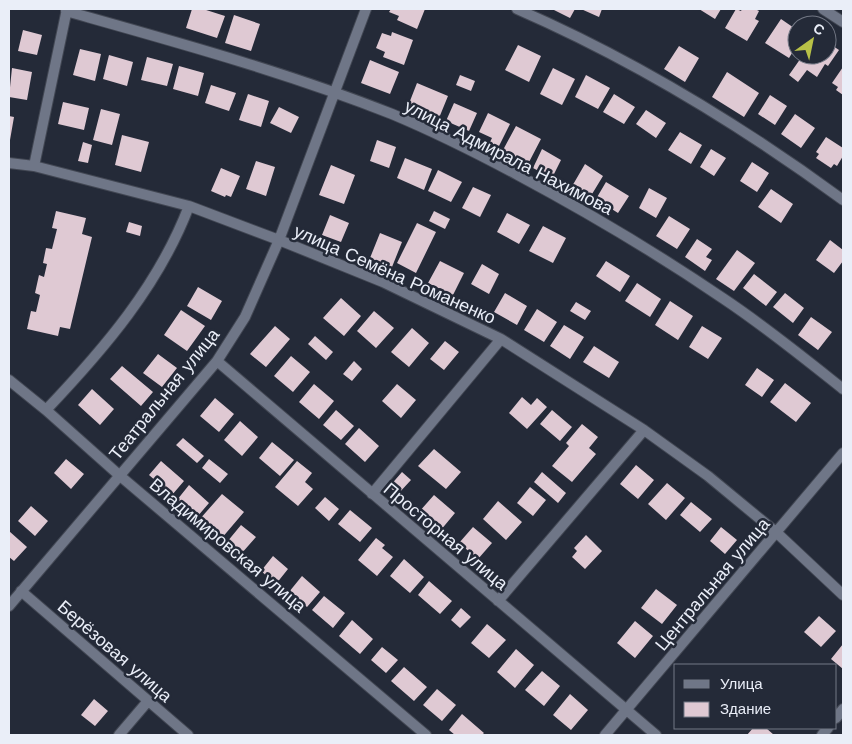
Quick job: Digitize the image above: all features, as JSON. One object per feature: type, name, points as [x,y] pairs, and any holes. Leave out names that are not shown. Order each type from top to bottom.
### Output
[{"type":"street","name":"Театральная улица","points":[[9,606],[217,361],[245,317],[279,240],[366,9]]},
{"type":"street","points":[[517,9],[601,49],[667,85],[746,133],[843,200]]},
{"type":"street","points":[[823,9],[843,22]]},
{"type":"street","name":"улица Адмирала Нахимова","points":[[67,10],[209,51],[335,93],[392,114],[447,138],[567,201],[647,249],[726,300],[843,389]]},
{"type":"street","points":[[34,166],[67,10]]},
{"type":"street","name":"улица Семёна Романенко","points":[[9,162],[34,166],[188,206],[383,282],[501,339],[644,430],[708,476],[776,533],[843,595]]},
{"type":"street","points":[[46,410],[89,365],[125,319],[163,262],[181,227],[188,206]]},
{"type":"street","points":[[372,494],[501,339]]},
{"type":"street","name":"Просторная улица","points":[[217,361],[656,735]]},
{"type":"street","name":"Владимировская улица","points":[[9,380],[426,735]]},
{"type":"street","points":[[498,601],[644,430]]},
{"type":"street","name":"Центральная улица","points":[[605,735],[843,453]]},
{"type":"street","name":"Берёзовая улица","points":[[21,591],[188,735]]},
{"type":"street","points":[[119,735],[148,701]]},
{"type":"building","points":[[192,9],[203,9],[225,16],[217,38],[186,28]]},
{"type":"building","points":[[391,9],[425,9],[417,29],[397,20],[399,16],[389,12]]},
{"type":"building","points":[[552,9],[575,9],[570,18]]},
{"type":"building","points":[[581,9],[602,9],[599,17]]},
{"type":"building","points":[[699,9],[721,9],[715,19]]},
{"type":"building","points":[[736,9],[741,11],[742,9],[755,9],[759,11],[755,19],[759,21],[747,41],[725,28]]},
{"type":"building","points":[[234,15],[260,24],[251,51],[225,43]]},
{"type":"building","points":[[781,19],[787,23],[787,57],[765,43]]},
{"type":"building","points":[[23,30],[42,35],[37,55],[18,51]]},
{"type":"building","points":[[392,32],[413,40],[404,65],[383,57],[385,52],[376,48],[382,33],[391,36]]},
{"type":"building","points":[[518,45],[541,56],[529,82],[505,70]]},
{"type":"building","points":[[679,46],[699,58],[685,82],[664,69]]},
{"type":"building","points":[[80,49],[101,54],[95,81],[73,75]]},
{"type":"building","points":[[109,55],[133,62],[127,86],[103,79]]},
{"type":"building","points":[[147,57],[173,64],[167,86],[141,80]]},
{"type":"building","points":[[370,60],[399,72],[390,94],[361,83]]},
{"type":"building","points":[[796,65],[824,65],[817,77],[807,70],[798,82],[789,75]]},
{"type":"building","points":[[179,66],[204,73],[198,96],[173,89]]},
{"type":"building","points":[[843,67],[843,95],[836,90],[838,87],[832,83]]},
{"type":"building","points":[[12,68],[32,72],[27,100],[9,97]]},
{"type":"building","points":[[553,68],[575,79],[562,105],[540,94]]},
{"type":"building","points":[[727,72],[759,93],[744,117],[712,97]]},
{"type":"building","points":[[460,75],[475,81],[471,91],[456,85]]},
{"type":"building","points":[[586,75],[610,88],[598,109],[575,97]]},
{"type":"building","points":[[417,83],[448,96],[439,118],[408,106]]},
{"type":"building","points":[[211,85],[236,93],[229,111],[205,103]]},
{"type":"building","points":[[248,94],[269,101],[261,127],[239,120]]},
{"type":"building","points":[[614,94],[635,107],[624,124],[603,112]]},
{"type":"building","points":[[770,95],[787,106],[775,125],[758,114]]},
{"type":"building","points":[[63,102],[89,108],[84,130],[58,124]]},
{"type":"building","points":[[454,103],[477,113],[469,131],[446,121]]},
{"type":"building","points":[[279,107],[299,117],[291,133],[270,123]]},
{"type":"building","points":[[101,109],[120,114],[112,145],[93,140]]},
{"type":"building","points":[[646,110],[666,123],[656,138],[636,124]]},
{"type":"building","points":[[488,113],[510,124],[498,148],[489,144],[492,138],[479,132]]},
{"type":"building","points":[[795,114],[815,128],[801,148],[781,134]]},
{"type":"building","points":[[9,116],[14,117],[10,140],[9,140]]},
{"type":"building","points":[[516,126],[541,139],[528,164],[503,150]]},
{"type":"building","points":[[680,132],[702,145],[691,164],[668,150]]},
{"type":"building","points":[[122,135],[149,142],[141,172],[115,165]]},
{"type":"building","points":[[826,137],[843,148],[843,156],[837,166],[834,164],[831,168],[816,158],[819,154],[816,152]]},
{"type":"building","points":[[377,140],[396,147],[389,168],[370,161]]},
{"type":"building","points":[[83,142],[92,145],[88,163],[78,161]]},
{"type":"building","points":[[542,149],[561,160],[552,178],[533,168]]},
{"type":"building","points":[[711,149],[726,158],[714,176],[700,167]]},
{"type":"building","points":[[405,158],[432,169],[424,190],[397,178]]},
{"type":"building","points":[[256,161],[275,167],[266,196],[246,189]]},
{"type":"building","points":[[752,162],[769,173],[757,192],[740,181]]},
{"type":"building","points":[[585,164],[603,176],[589,199],[571,188]]},
{"type":"building","points":[[331,165],[355,175],[344,204],[319,195]]},
{"type":"building","points":[[221,168],[240,176],[231,197],[226,195],[225,197],[211,191]]},
{"type":"building","points":[[438,170],[462,182],[451,202],[428,191]]},
{"type":"building","points":[[606,182],[629,196],[618,213],[596,199]]},
{"type":"building","points":[[473,187],[491,195],[480,217],[462,208]]},
{"type":"building","points":[[649,188],[667,198],[656,218],[639,208]]},
{"type":"building","points":[[771,189],[793,204],[781,223],[758,207]]},
{"type":"building","points":[[56,211],[86,218],[82,234],[92,237],[70,329],[60,327],[58,336],[27,329],[31,311],[36,312],[40,295],[35,293],[39,275],[44,277],[47,264],[43,263],[46,248],[52,249],[57,229],[52,228]]},
{"type":"building","points":[[434,211],[450,219],[445,229],[429,221]]},
{"type":"building","points":[[507,213],[530,225],[519,244],[497,232]]},
{"type":"building","points":[[330,215],[349,223],[341,242],[322,235]]},
{"type":"building","points":[[669,216],[690,229],[677,249],[656,236]]},
{"type":"building","points":[[129,222],[142,226],[140,236],[126,232]]},
{"type":"building","points":[[417,223],[436,232],[416,273],[397,263]]},
{"type":"building","points":[[543,226],[566,238],[553,263],[529,251]]},
{"type":"building","points":[[380,233],[402,242],[392,267],[370,258]]},
{"type":"building","points":[[697,239],[712,249],[706,257],[712,260],[705,271],[685,257]]},
{"type":"building","points":[[830,240],[843,250],[843,261],[834,273],[816,260]]},
{"type":"building","points":[[737,250],[755,263],[734,291],[716,279]]},
{"type":"building","points":[[440,261],[464,273],[453,295],[428,283]]},
{"type":"building","points":[[606,261],[630,276],[620,292],[596,276]]},
{"type":"building","points":[[482,264],[499,274],[489,294],[471,284]]},
{"type":"building","points":[[754,274],[777,292],[766,306],[743,288]]},
{"type":"building","points":[[637,283],[661,299],[650,317],[625,301]]},
{"type":"building","points":[[198,287],[222,301],[211,320],[187,306]]},
{"type":"building","points":[[505,293],[527,306],[517,325],[494,312]]},
{"type":"building","points":[[785,293],[804,308],[793,323],[773,307]]},
{"type":"building","points":[[341,298],[361,316],[344,336],[323,318]]},
{"type":"building","points":[[670,301],[693,316],[678,340],[655,325]]},
{"type":"building","points":[[576,302],[591,311],[585,320],[570,311]]},
{"type":"building","points":[[537,309],[557,322],[544,342],[524,330]]},
{"type":"building","points":[[181,310],[205,326],[187,351],[164,335]]},
{"type":"building","points":[[374,311],[394,328],[376,348],[357,331]]},
{"type":"building","points":[[811,317],[832,332],[818,350],[798,335]]},
{"type":"building","points":[[564,325],[584,337],[570,359],[550,346]]},
{"type":"building","points":[[275,326],[290,339],[266,367],[250,354]]},
{"type":"building","points":[[702,326],[722,338],[708,359],[689,347]]},
{"type":"building","points":[[412,328],[429,343],[409,367],[391,352]]},
{"type":"building","points":[[315,336],[333,352],[326,360],[308,344]]},
{"type":"building","points":[[445,341],[459,352],[444,370],[430,359]]},
{"type":"building","points":[[594,346],[619,362],[609,378],[583,362]]},
{"type":"building","points":[[158,354],[177,368],[162,387],[143,373]]},
{"type":"building","points":[[291,356],[310,372],[293,392],[274,376]]},
{"type":"building","points":[[354,361],[362,369],[352,381],[343,374]]},
{"type":"building","points":[[122,366],[153,392],[141,406],[110,379]]},
{"type":"building","points":[[757,368],[774,380],[762,397],[745,385]]},
{"type":"building","points":[[785,383],[811,403],[796,422],[770,402]]},
{"type":"building","points":[[314,384],[334,401],[319,419],[299,402]]},
{"type":"building","points":[[397,384],[416,400],[401,418],[382,401]]},
{"type":"building","points":[[92,389],[114,409],[100,425],[78,405]]},
{"type":"building","points":[[522,397],[531,405],[537,398],[547,407],[527,429],[509,413]]},
{"type":"building","points":[[215,398],[234,414],[219,432],[200,416]]},
{"type":"building","points":[[336,410],[354,426],[341,440],[323,425]]},
{"type":"building","points":[[552,410],[572,427],[560,441],[540,424]]},
{"type":"building","points":[[240,421],[258,437],[242,456],[224,440]]},
{"type":"building","points":[[582,424],[598,437],[589,448],[596,454],[572,482],[552,466],[569,446],[566,443]]},
{"type":"building","points":[[359,428],[379,446],[365,462],[345,444]]},
{"type":"building","points":[[183,438],[204,456],[197,463],[176,445]]},
{"type":"building","points":[[272,442],[294,460],[280,476],[259,458]]},
{"type":"building","points":[[434,449],[461,472],[446,489],[418,466]]},
{"type":"building","points":[[66,459],[84,474],[71,489],[54,473]]},
{"type":"building","points":[[209,459],[228,474],[220,483],[202,468]]},
{"type":"building","points":[[161,461],[184,481],[172,495],[149,475]]},
{"type":"building","points":[[297,461],[312,473],[305,482],[313,489],[298,506],[275,487]]},
{"type":"building","points":[[636,465],[654,480],[638,499],[620,484]]},
{"type":"building","points":[[402,472],[411,480],[398,494],[389,487]]},
{"type":"building","points":[[542,472],[566,493],[558,503],[534,482]]},
{"type":"building","points":[[667,483],[685,498],[666,520],[648,504]]},
{"type":"building","points":[[189,485],[209,503],[197,517],[177,500]]},
{"type":"building","points":[[530,487],[546,500],[533,516],[517,503]]},
{"type":"building","points":[[222,494],[244,512],[221,539],[199,520]]},
{"type":"building","points":[[434,495],[455,513],[440,531],[419,512]]},
{"type":"building","points":[[325,497],[339,509],[329,521],[315,508]]},
{"type":"building","points":[[498,501],[522,522],[506,540],[483,519]]},
{"type":"building","points":[[691,502],[712,519],[700,532],[680,515]]},
{"type":"building","points":[[31,506],[48,521],[35,536],[18,521]]},
{"type":"building","points":[[350,510],[372,528],[360,542],[338,524]]},
{"type":"building","points":[[241,525],[256,537],[241,554],[227,542]]},
{"type":"building","points":[[473,527],[492,543],[478,559],[459,543]]},
{"type":"building","points":[[721,527],[737,540],[725,554],[710,541]]},
{"type":"building","points":[[9,531],[27,547],[14,561],[9,557]]},
{"type":"building","points":[[586,535],[602,551],[585,569],[572,557],[577,551],[574,548]]},
{"type":"building","points":[[376,538],[385,545],[382,548],[393,557],[377,576],[358,560]]},
{"type":"building","points":[[273,556],[288,569],[276,584],[261,571]]},
{"type":"building","points":[[404,559],[424,577],[410,593],[390,576]]},
{"type":"building","points":[[302,576],[320,592],[307,607],[289,592]]},
{"type":"building","points":[[429,581],[452,601],[440,614],[418,595]]},
{"type":"building","points":[[656,589],[677,605],[662,624],[641,608]]},
{"type":"building","points":[[324,596],[345,613],[333,628],[312,610]]},
{"type":"building","points":[[461,608],[471,617],[460,628],[451,620]]},
{"type":"building","points":[[819,616],[836,631],[821,647],[804,632]]},
{"type":"building","points":[[352,620],[373,639],[360,654],[339,636]]},
{"type":"building","points":[[635,621],[653,636],[635,658],[617,643]]},
{"type":"building","points":[[487,624],[506,640],[489,658],[471,643]]},
{"type":"building","points":[[843,644],[843,669],[831,659]]},
{"type":"building","points":[[382,647],[398,660],[386,673],[371,660]]},
{"type":"building","points":[[516,649],[534,665],[515,688],[497,672]]},
{"type":"building","points":[[404,667],[427,687],[414,701],[391,681]]},
{"type":"building","points":[[542,671],[560,686],[544,706],[525,690]]},
{"type":"building","points":[[437,689],[456,705],[442,721],[423,705]]},
{"type":"building","points":[[570,694],[588,710],[571,730],[553,715]]},
{"type":"building","points":[[94,699],[108,711],[95,726],[81,715]]},
{"type":"building","points":[[462,714],[484,733],[482,735],[455,735],[449,730]]},
{"type":"building","points":[[752,729],[767,729],[774,735],[747,735]]}]
